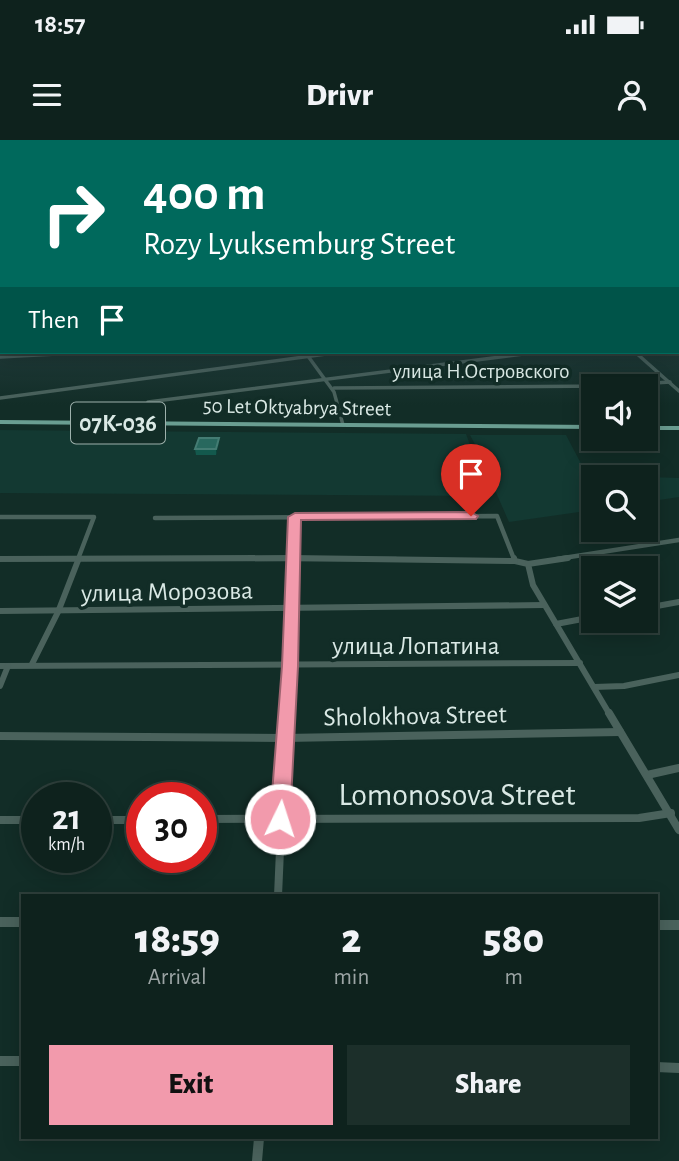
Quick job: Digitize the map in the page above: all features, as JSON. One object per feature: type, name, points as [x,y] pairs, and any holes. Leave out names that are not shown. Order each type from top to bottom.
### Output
[{"type":"main road","name":"50 Let Oktyabrya Street","points":[[0,422],[581,427]]},
{"type":"main road","points":[[658,428],[679,428]]},
{"type":"street","points":[[0,357],[57,354]]},
{"type":"street","points":[[0,398],[306,354],[334,388],[341,407],[343,425]]},
{"type":"street","points":[[148,402],[326,377],[522,354]]},
{"type":"street","points":[[637,354],[679,391]]},
{"type":"street","name":"улица Н.Островского","points":[[334,388],[607,386],[670,382]]},
{"type":"street","points":[[155,518],[497,516],[515,561]]},
{"type":"street","points":[[0,517],[94,517],[58,612],[32,664]]},
{"type":"street","points":[[278,894],[295,517]]},
{"type":"street","points":[[0,559],[292,558],[515,561],[528,564],[679,540]]},
{"type":"street","points":[[528,564],[533,585],[544,605],[679,830]]},
{"type":"street","points":[[658,606],[679,602]]},
{"type":"street","name":"улица Морозова","points":[[0,611],[544,605]]},
{"type":"street","points":[[556,624],[581,619]]},
{"type":"street","name":"улица Лопатина","points":[[4,666],[580,663]]},
{"type":"street","points":[[0,686],[4,666]]},
{"type":"street","points":[[594,687],[624,686],[679,675]]},
{"type":"street","name":"Sholokhova Street","points":[[0,736],[285,738],[620,732]]},
{"type":"street","points":[[647,775],[679,768]]},
{"type":"street","name":"Lomonosova Street","points":[[217,819],[639,818],[671,813]]},
{"type":"street","points":[[0,820],[21,820]]},
{"type":"street","points":[[0,922],[21,922]]},
{"type":"street","points":[[658,925],[679,925]]},
{"type":"street","points":[[0,1061],[21,1061]]},
{"type":"street","points":[[658,1067],[679,1068]]},
{"type":"street","points":[[257,1161],[259,1139]]},
{"type":"shaded area","points":[[0,430],[466,434],[489,496],[0,493]]},
{"type":"shaded area","points":[[470,435],[566,435],[582,465],[581,512],[509,522],[487,472],[482,452],[478,450]]},
{"type":"shaded area","points":[[658,477],[679,478],[679,497],[658,500]]},
{"type":"building","points":[[199,438],[219,438],[216,449],[195,449]]},
{"type":"route","points":[[280,819],[290,666],[295,517],[471,516]]}]
